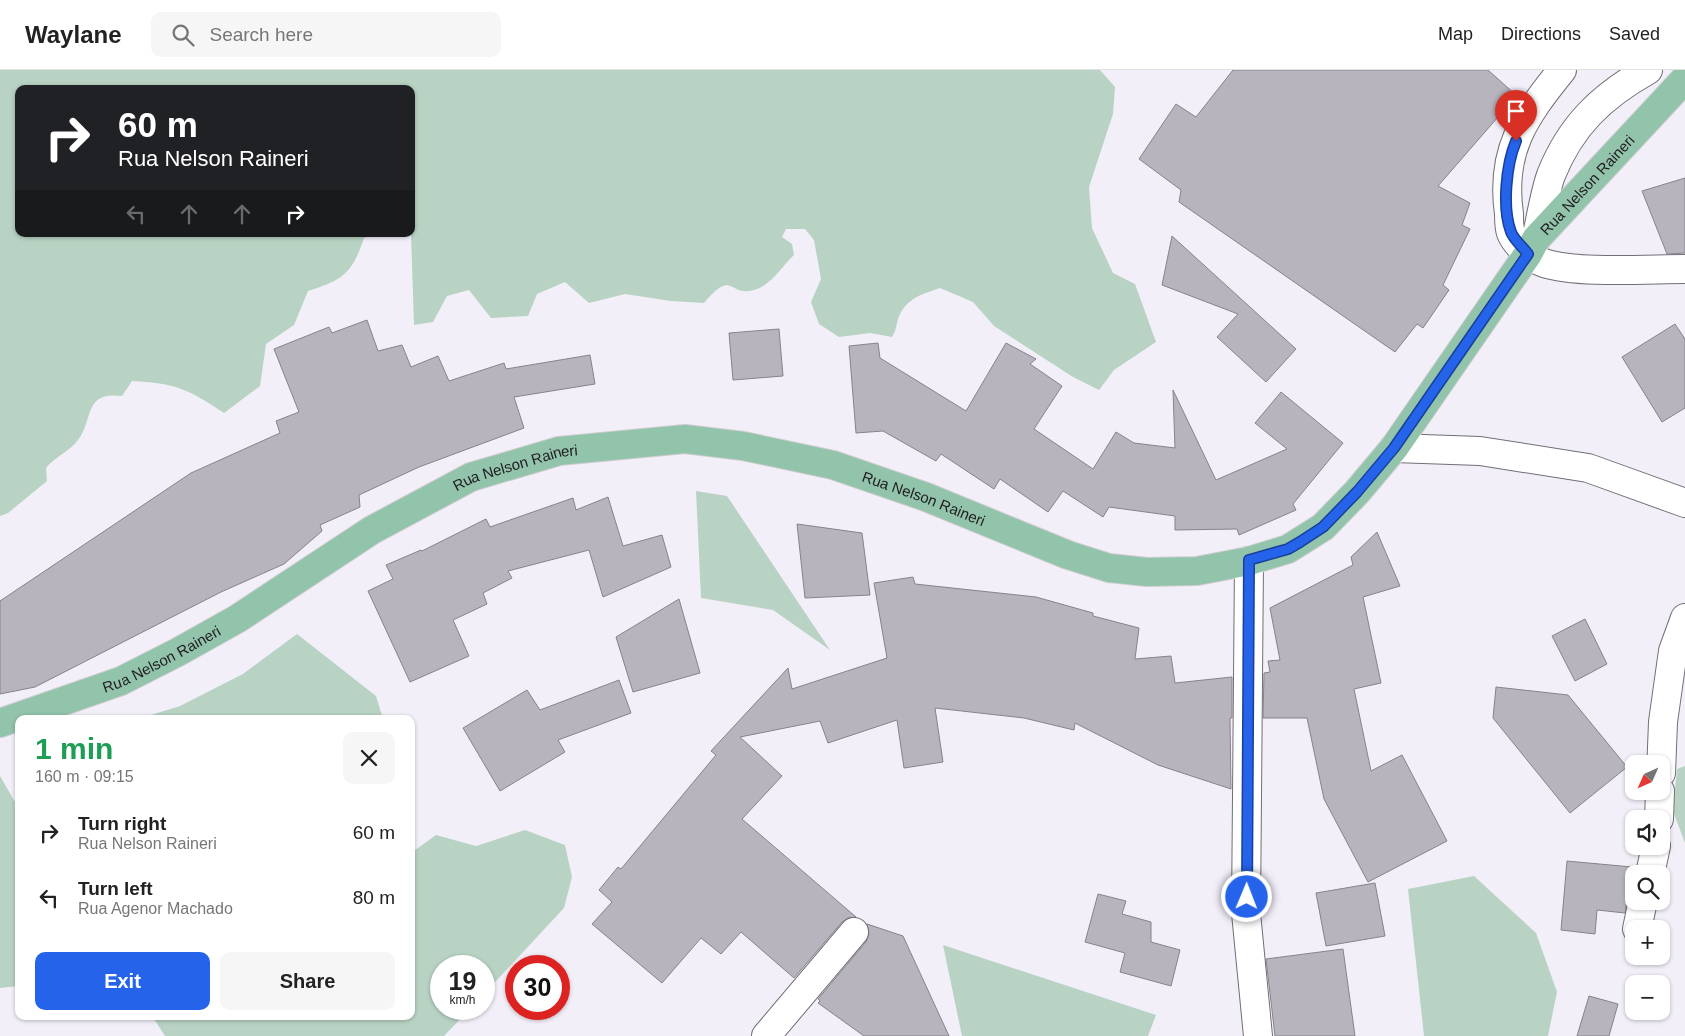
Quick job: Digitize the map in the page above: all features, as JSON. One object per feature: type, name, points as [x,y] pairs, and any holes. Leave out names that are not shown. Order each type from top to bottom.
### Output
[{"type":"main road","name":"Rua Nelson Raineri","points":[[23,715],[120,681],[178,652],[237,619],[372,530],[471,477],[559,451],[685,439],[743,446],[833,465],[926,497],[1068,555],[1109,568],[1147,572],[1197,571],[1249,560],[1288,549],[1323,527],[1357,492],[1394,448],[1532,246],[1685,79]]},
{"type":"main road","name":"Rua Nelson Raineri","points":[[0,723],[15,718]]},
{"type":"street","points":[[1562,70],[1523,124],[1508,159],[1506,192],[1511,233],[1532,246],[1544,263],[1581,268],[1685,269]]},
{"type":"street","points":[[1532,246],[1551,176],[1576,128],[1597,104],[1622,84],[1648,70]]},
{"type":"street","points":[[1394,448],[1480,451],[1588,468],[1685,503]]},
{"type":"street","points":[[1249,560],[1246,913],[1258,1036]]},
{"type":"street","points":[[1662,755],[1663,722],[1672,651],[1685,618]]},
{"type":"street","points":[[766,1036],[854,932]]},
{"type":"green space","points":[[0,70],[1100,70],[1115,87],[1113,114],[1089,187],[1092,228],[1113,273],[1135,284],[1156,342],[1114,370],[1099,390],[1073,377],[994,326],[973,302],[940,288],[917,297],[904,308],[892,337],[870,333],[839,337],[819,324],[811,302],[821,279],[814,240],[805,229],[786,229],[782,237],[792,244],[794,255],[768,283],[748,291],[741,291],[727,285],[714,292],[704,303],[671,301],[625,294],[589,303],[565,282],[537,294],[528,316],[491,318],[469,290],[447,296],[433,322],[414,325],[411,237],[415,237],[415,85],[15,85],[15,237],[366,237],[364,238],[355,260],[345,274],[330,283],[308,291],[294,325],[266,344],[260,386],[224,413],[181,389],[159,383],[132,381],[122,396],[101,398],[95,402],[78,440],[46,468],[47,481],[8,513],[0,516]]},
{"type":"green space","points":[[696,491],[727,496],[830,650],[773,610],[701,598]]},
{"type":"green space","points":[[297,634],[376,696],[382,715],[151,715],[180,706],[243,674]]},
{"type":"green space","points":[[1685,766],[1685,843],[1673,811],[1677,769]]},
{"type":"green space","points":[[0,776],[15,802],[15,986],[0,988]]},
{"type":"green space","points":[[525,830],[565,845],[572,877],[564,908],[520,955],[505,955],[505,971],[495,982],[495,955],[430,955],[430,1020],[459,1020],[444,1036],[165,1036],[155,1020],[415,1020],[415,850],[436,835],[476,846]]},
{"type":"green space","points":[[1474,876],[1536,933],[1557,992],[1548,1036],[1424,1036],[1408,889]]},
{"type":"green space","points":[[943,945],[1156,1015],[1148,1036],[962,1036]]},
{"type":"building","points":[[1233,70],[1488,70],[1517,96],[1501,119],[1498,117],[1438,186],[1470,203],[1462,225],[1470,229],[1443,285],[1449,290],[1423,328],[1417,324],[1395,352],[1179,202],[1181,190],[1139,159],[1176,104],[1196,117]]},
{"type":"building","points":[[1685,178],[1685,253],[1667,254],[1642,191]]},
{"type":"building","points":[[1172,236],[1296,349],[1266,382],[1217,337],[1238,314],[1162,285]]},
{"type":"building","points":[[367,320],[378,351],[402,345],[411,367],[438,356],[449,381],[504,363],[506,369],[590,355],[595,384],[514,397],[524,428],[419,467],[359,495],[360,507],[320,525],[322,531],[284,564],[221,592],[35,687],[0,694],[0,601],[191,473],[280,433],[276,421],[299,412],[274,349],[329,327],[332,333]]},
{"type":"building","points":[[1675,324],[1685,339],[1685,408],[1662,422],[1622,357]]},
{"type":"building","points":[[779,329],[783,376],[733,380],[729,333]]},
{"type":"building","points":[[878,343],[880,358],[966,411],[1006,343],[1036,359],[1030,364],[1062,386],[1034,429],[1093,469],[1116,432],[1134,443],[1175,448],[1173,390],[1216,480],[1287,449],[1255,423],[1281,392],[1343,443],[1293,504],[1296,510],[1239,535],[1237,529],[1175,530],[1175,516],[1109,507],[1103,517],[1063,491],[1048,512],[1000,479],[994,489],[941,454],[936,461],[883,431],[856,433],[849,346]]},
{"type":"building","points":[[608,497],[623,546],[662,535],[671,567],[603,597],[589,550],[508,571],[512,578],[483,593],[487,604],[453,620],[469,656],[410,682],[368,591],[393,579],[386,565],[422,551],[486,519],[490,527],[573,498],[576,510]]},
{"type":"building","points":[[797,524],[862,533],[870,595],[805,598]]},
{"type":"building","points":[[1377,532],[1400,586],[1363,597],[1381,683],[1354,689],[1371,771],[1402,755],[1447,841],[1368,882],[1324,799],[1307,718],[1263,718],[1264,673],[1270,672],[1268,661],[1280,660],[1270,608],[1353,565],[1351,557]]},
{"type":"building","points":[[913,577],[915,584],[1036,597],[1093,613],[1093,616],[1139,628],[1135,659],[1171,656],[1175,683],[1232,677],[1232,718],[1230,718],[1231,789],[1158,765],[1075,723],[1074,730],[1024,718],[935,708],[943,762],[904,768],[897,720],[828,743],[820,721],[740,737],[782,776],[742,819],[856,917],[848,918],[842,922],[794,978],[741,932],[721,954],[701,938],[662,983],[592,924],[612,902],[599,890],[618,867],[621,869],[716,755],[711,751],[788,668],[792,689],[887,658],[874,583]]},
{"type":"building","points":[[679,599],[700,673],[633,692],[616,637]]},
{"type":"building","points":[[1585,619],[1607,664],[1575,681],[1552,636]]},
{"type":"building","points":[[619,680],[631,713],[558,740],[565,752],[500,791],[463,728],[527,690],[540,710]]},
{"type":"building","points":[[1496,687],[1568,695],[1625,765],[1625,769],[1570,813],[1493,718]]},
{"type":"building","points":[[1567,861],[1625,866],[1625,913],[1597,910],[1595,934],[1561,930]]},
{"type":"building","points":[[1375,883],[1385,936],[1326,946],[1316,893]]},
{"type":"building","points":[[1098,894],[1126,901],[1122,914],[1151,922],[1151,942],[1180,950],[1171,986],[1120,972],[1125,953],[1085,942]]},
{"type":"building","points":[[867,924],[903,936],[949,1036],[864,1036],[818,1003],[820,1001],[818,999],[866,942],[869,934]]},
{"type":"building","points":[[1343,949],[1355,1036],[1275,1036],[1266,959]]},
{"type":"building","points":[[1589,996],[1618,1004],[1609,1036],[1577,1036]]},
{"type":"route","points":[[1247,897],[1249,560],[1288,549],[1300,542],[1323,527],[1357,492],[1394,448],[1528,254],[1511,233],[1506,192],[1508,159],[1516,141]]}]
